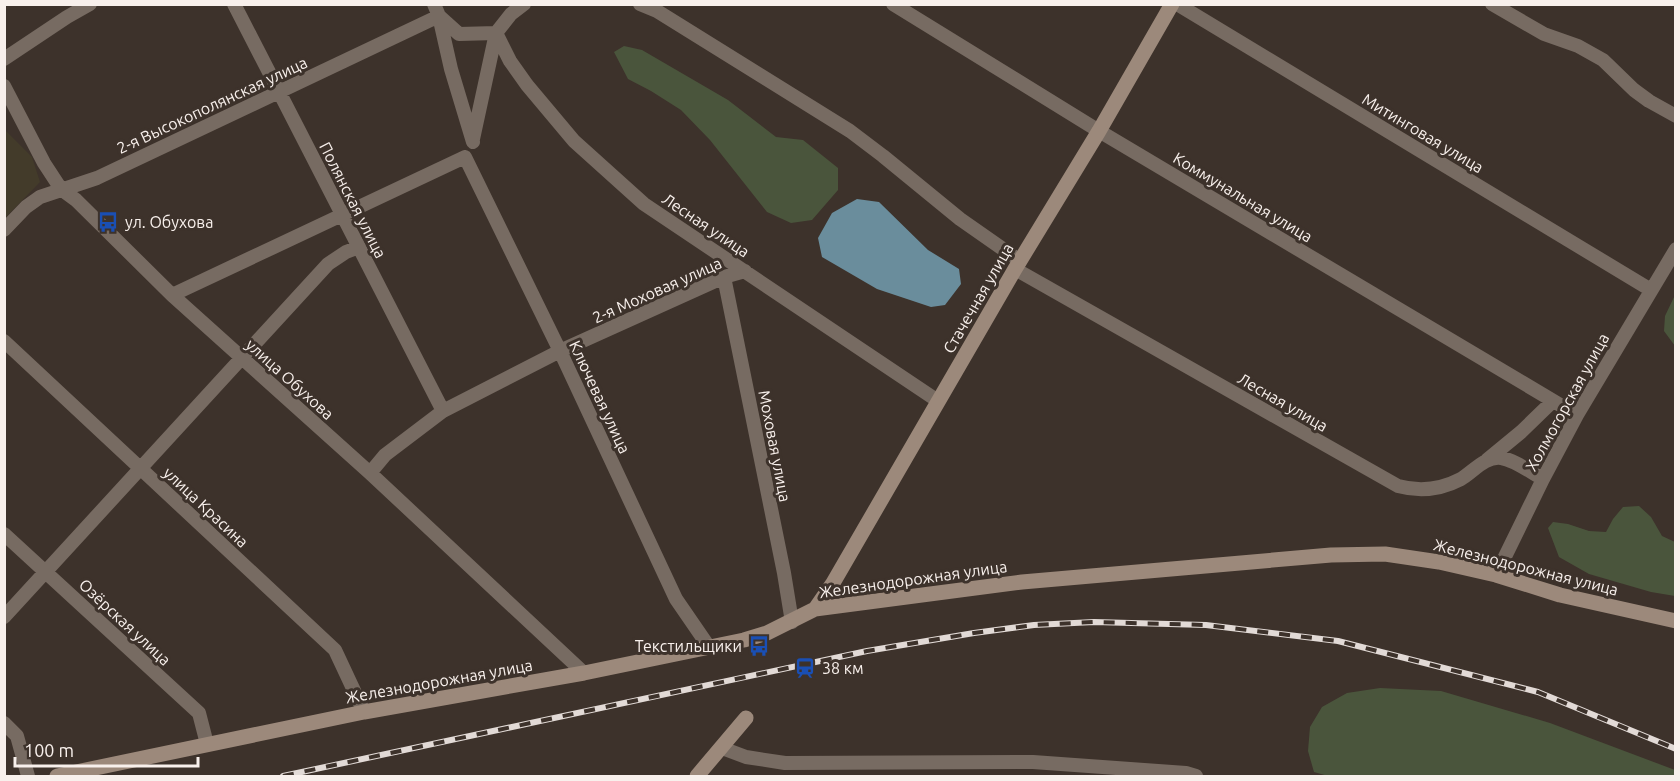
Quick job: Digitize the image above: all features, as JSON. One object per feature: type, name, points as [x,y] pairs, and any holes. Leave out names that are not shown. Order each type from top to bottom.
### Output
[{"type":"street","points":[[4,59],[65,11],[90,4]]},
{"type":"street","name":"Полянская улица","points":[[234,4],[443,411]]},
{"type":"street","points":[[172,295],[465,157],[473,142],[496,33],[511,14],[524,4]]},
{"type":"street","name":"Лесная улица","points":[[640,4],[657,12],[850,131],[1017,265],[1398,486],[1420,490],[1442,487],[1461,479],[1521,432],[1553,401]]},
{"type":"street","name":"Коммунальная улица","points":[[893,4],[1099,131],[1577,415]]},
{"type":"street","name":"Стачечная улица","points":[[815,609],[833,583],[1017,265],[1099,131],[1172,4]]},
{"type":"street","name":"Митинговая улица","points":[[1177,4],[1651,290]]},
{"type":"street","points":[[1492,4],[1544,34],[1578,46],[1603,60],[1634,90],[1676,116]]},
{"type":"street","points":[[437,10],[459,34],[496,33]]},
{"type":"street","points":[[437,10],[451,69],[473,142]]},
{"type":"street","name":"2-я Высокополянская улица","points":[[4,230],[26,207],[40,197],[97,178],[279,91],[437,10]]},
{"type":"street","name":"Лесная улица","points":[[496,33],[510,62],[574,141],[644,204],[938,401]]},
{"type":"street","name":"улица Обухова","points":[[4,86],[44,163],[61,189],[76,200],[172,295],[370,473],[584,673]]},
{"type":"street","name":"Ключевая улица","points":[[465,157],[560,351],[676,598],[709,647]]},
{"type":"street","points":[[4,617],[328,264],[358,247]]},
{"type":"street","name":"Холмогорская улица","points":[[1496,575],[1542,479],[1577,415],[1676,249]]},
{"type":"street","name":"2-я Моховая улица","points":[[370,473],[385,455],[443,411],[560,351],[724,277],[745,271]]},
{"type":"street","name":"Моховая улица","points":[[724,277],[792,622]]},
{"type":"street","name":"улица Красина","points":[[4,341],[335,650],[364,712]]},
{"type":"street","points":[[1485,462],[1500,458],[1542,479]]},
{"type":"street","name":"Озёрская улица","points":[[4,534],[199,713],[207,744]]},
{"type":"street","name":"Железнодорожная улица","points":[[57,777],[364,712],[584,673],[709,647],[767,633],[815,609],[1022,582],[1331,555],[1385,554],[1439,562],[1496,575],[1560,595],[1676,621]]},
{"type":"street","points":[[697,777],[746,718]]},
{"type":"street","points":[[4,723],[17,736],[28,777]]},
{"type":"street","points":[[722,748],[783,770],[897,770],[1033,762],[1186,773],[1196,777]]},
{"type":"shaded area","points":[[5,130],[32,157],[40,182],[5,218]]},
{"type":"green space","points":[[624,46],[642,50],[728,100],[776,137],[803,140],[838,168],[838,190],[812,220],[791,223],[767,212],[710,140],[681,110],[628,79],[614,52]]},
{"type":"green space","points":[[1675,295],[1675,346],[1664,331],[1665,316]]},
{"type":"green space","points":[[1639,506],[1651,517],[1662,536],[1675,542],[1675,596],[1651,592],[1589,574],[1559,557],[1548,528],[1553,522],[1589,531],[1606,532],[1623,507]]},
{"type":"green space","points":[[1380,688],[1441,691],[1550,723],[1675,770],[1675,776],[1328,776],[1314,772],[1308,751],[1310,727],[1322,707],[1347,693]]},
{"type":"water","points":[[857,199],[879,202],[928,250],[959,269],[961,284],[945,305],[931,307],[877,289],[822,257],[818,238],[832,213]]},
{"type":"railway","points":[[283,776],[867,651],[1034,625],[1094,622],[1206,625],[1338,641],[1538,692],[1676,749]]},
{"type":"place","name":"ул. Обухова","points":[[108,222]]},
{"type":"place","name":"Текстильщики","points":[[759,646]]},
{"type":"place","name":"38 км","points":[[805,668]]}]
